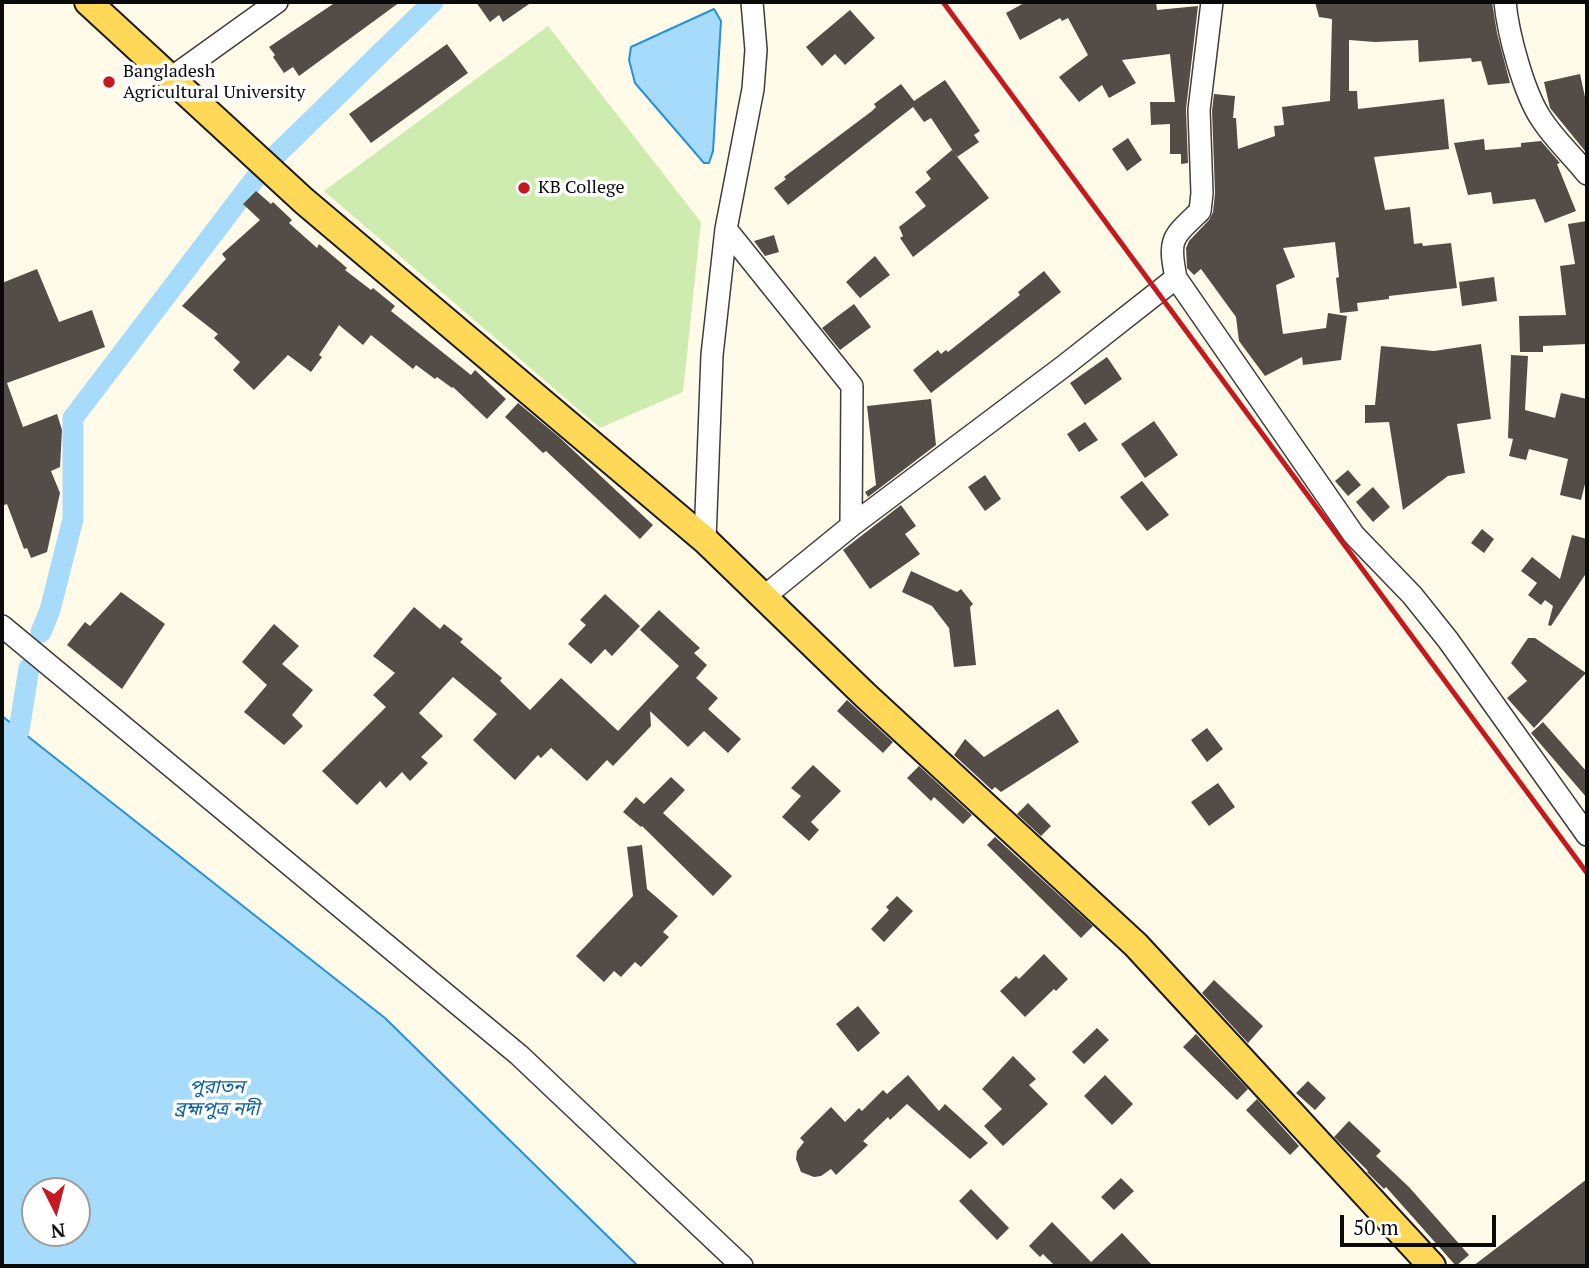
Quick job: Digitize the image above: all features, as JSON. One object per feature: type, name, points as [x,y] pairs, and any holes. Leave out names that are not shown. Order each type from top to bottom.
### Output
[{"type":"main road","points":[[88,2],[304,201],[705,540],[765,596],[865,695],[1136,945],[1432,1266]]},
{"type":"street","points":[[171,78],[277,2]]},
{"type":"street","points":[[705,540],[712,355],[726,229],[753,89],[756,50],[752,2]]},
{"type":"street","points":[[1212,2],[1199,110],[1202,193],[1200,211],[1175,235],[1171,252],[1176,278],[1354,535],[1412,594],[1441,631],[1587,835]]},
{"type":"street","points":[[1505,2],[1506,16],[1524,83],[1541,120],[1587,174]]},
{"type":"street","points":[[726,229],[852,386],[850,526]]},
{"type":"street","points":[[765,596],[850,526],[1064,366],[1176,278]]},
{"type":"street","points":[[2,626],[519,1055],[742,1266]]},
{"type":"green space","points":[[548,26],[701,222],[683,392],[600,428],[324,191]]},
{"type":"water","points":[[714,9],[721,21],[713,151],[709,163],[704,163],[635,83],[629,60],[631,47]]},
{"type":"water","name":"পুরাতন ব্রহ্মপুত্র নদী","points":[[2,716],[385,1018],[638,1266],[2,1266]]},
{"type":"building","points":[[336,2],[400,2],[299,76],[293,67],[284,73],[269,47]]},
{"type":"building","points":[[476,2],[532,2],[503,22],[499,15],[490,22]]},
{"type":"building","points":[[1026,2],[1156,2],[1157,10],[1198,6],[1186,109],[1188,163],[1181,164],[1181,154],[1170,154],[1170,124],[1151,125],[1150,102],[1175,102],[1170,54],[1122,60],[1136,83],[1109,98],[1102,85],[1079,102],[1059,77],[1088,55],[1068,18],[1062,21],[1060,18],[1020,40],[1006,13]]},
{"type":"building","points":[[1315,2],[1492,2],[1510,83],[1488,85],[1481,61],[1472,62],[1471,58],[1419,62],[1418,40],[1349,40],[1349,91],[1357,91],[1358,109],[1444,99],[1449,149],[1374,157],[1385,210],[1410,207],[1414,244],[1422,243],[1423,246],[1451,243],[1457,288],[1389,296],[1389,299],[1357,303],[1358,311],[1340,313],[1335,242],[1283,248],[1295,277],[1276,285],[1283,334],[1326,328],[1328,313],[1347,316],[1341,360],[1303,365],[1302,357],[1265,376],[1239,341],[1236,317],[1201,269],[1194,275],[1187,268],[1186,248],[1213,212],[1214,94],[1235,96],[1233,118],[1236,118],[1238,149],[1275,136],[1274,126],[1284,125],[1282,107],[1330,101],[1332,19],[1319,17]]},
{"type":"building","points":[[850,10],[875,38],[845,65],[835,54],[822,66],[806,47]]},
{"type":"building","points":[[447,44],[468,73],[371,143],[349,114]]},
{"type":"building","points":[[1580,74],[1587,106],[1585,151],[1550,108],[1544,82]]},
{"type":"building","points":[[945,80],[980,131],[974,135],[979,142],[957,157],[931,118],[924,122],[913,107],[788,205],[774,188],[786,179],[784,177],[872,111],[876,107],[874,104],[901,84],[914,101]]},
{"type":"building","points":[[1128,138],[1142,160],[1127,171],[1112,149]]},
{"type":"building","points":[[1484,139],[1485,150],[1521,147],[1521,143],[1541,141],[1560,163],[1557,164],[1576,211],[1545,223],[1535,199],[1493,204],[1491,192],[1468,195],[1454,143]]},
{"type":"building","points":[[952,150],[989,198],[913,257],[900,238],[903,236],[899,227],[926,206],[915,192],[931,179],[926,172]]},
{"type":"building","points":[[256,191],[271,204],[273,202],[292,220],[289,223],[317,248],[319,244],[347,268],[345,270],[395,306],[391,311],[471,375],[475,370],[506,399],[487,419],[453,387],[437,377],[435,379],[416,365],[413,369],[371,335],[363,345],[339,325],[311,372],[288,355],[254,390],[233,370],[240,362],[214,338],[218,334],[182,306],[226,259],[222,254],[260,220],[243,204]]},
{"type":"building","points":[[1587,221],[1587,344],[1543,346],[1543,352],[1520,352],[1519,316],[1566,315],[1560,266],[1575,264],[1568,224]]},
{"type":"building","points":[[774,235],[779,252],[765,256],[754,241]]},
{"type":"building","points":[[875,256],[890,275],[860,298],[846,282]]},
{"type":"building","points":[[37,269],[59,322],[92,310],[105,347],[7,383],[23,427],[57,414],[62,430],[60,467],[51,471],[60,493],[47,552],[31,558],[27,548],[24,549],[7,504],[2,506],[2,283]]},
{"type":"building","points":[[1044,271],[1061,292],[931,393],[913,370],[938,350],[941,354],[946,350],[948,352],[1020,295],[1018,292]]},
{"type":"building","points":[[1494,277],[1497,301],[1462,306],[1459,282]]},
{"type":"building","points":[[854,304],[871,327],[840,350],[822,328]]},
{"type":"building","points":[[1481,344],[1491,419],[1457,424],[1465,473],[1448,476],[1403,510],[1389,422],[1365,423],[1365,405],[1375,405],[1381,346],[1434,351]]},
{"type":"building","points":[[1511,355],[1528,356],[1525,410],[1555,418],[1561,393],[1587,399],[1587,476],[1581,500],[1560,495],[1568,459],[1529,449],[1526,460],[1509,456],[1513,439],[1508,438]]},
{"type":"building","points":[[1107,357],[1122,379],[1085,405],[1070,383]]},
{"type":"building","points":[[931,399],[936,445],[868,497],[865,492],[876,485],[867,406]]},
{"type":"building","points":[[518,403],[559,437],[653,525],[640,539],[546,451],[543,453],[505,417]]},
{"type":"building","points":[[1154,421],[1178,455],[1145,478],[1121,444]]},
{"type":"building","points":[[1085,422],[1098,440],[1079,452],[1067,434]]},
{"type":"building","points":[[1348,470],[1361,485],[1348,496],[1335,481]]},
{"type":"building","points":[[985,475],[1001,499],[985,511],[968,487]]},
{"type":"building","points":[[1142,481],[1169,515],[1147,531],[1120,497]]},
{"type":"building","points":[[1373,487],[1390,507],[1373,522],[1356,502]]},
{"type":"building","points":[[901,505],[916,526],[905,534],[920,554],[870,589],[843,550]]},
{"type":"building","points":[[1482,529],[1494,539],[1484,553],[1471,543]]},
{"type":"building","points":[[1572,535],[1587,539],[1587,572],[1551,626],[1548,625],[1553,606],[1545,600],[1541,605],[1528,595],[1537,583],[1521,571],[1532,557],[1560,579]]},
{"type":"building","points":[[911,571],[957,592],[961,589],[973,604],[970,607],[976,665],[954,667],[949,628],[932,606],[902,592]]},
{"type":"building","points":[[121,592],[165,624],[122,689],[67,645],[85,622],[90,626]]},
{"type":"building","points":[[605,594],[640,626],[612,656],[605,649],[591,664],[568,644],[586,625],[580,620]]},
{"type":"building","points":[[414,607],[440,629],[444,624],[463,639],[460,642],[502,678],[500,681],[530,710],[561,678],[618,731],[679,666],[640,630],[659,610],[700,648],[694,653],[707,665],[696,678],[718,698],[708,709],[741,739],[728,753],[704,731],[688,747],[650,711],[651,726],[613,766],[607,760],[587,781],[551,748],[541,758],[538,755],[515,780],[473,740],[497,714],[453,677],[419,713],[443,736],[421,757],[428,763],[410,781],[402,772],[386,788],[380,781],[357,805],[322,771],[386,707],[373,695],[395,673],[373,656]]},
{"type":"building","points":[[274,624],[299,646],[282,664],[313,690],[292,715],[303,726],[284,745],[244,712],[267,685],[242,662]]},
{"type":"building","points":[[1528,638],[1535,638],[1586,673],[1534,728],[1507,698],[1527,681],[1511,663]]},
{"type":"building","points":[[847,700],[893,742],[883,753],[837,711]]},
{"type":"building","points":[[1058,709],[1079,742],[1001,792],[995,787],[992,790],[954,755],[965,739],[984,757]]},
{"type":"building","points":[[1543,722],[1587,772],[1587,798],[1531,733]]},
{"type":"building","points":[[1207,728],[1223,749],[1207,762],[1191,740]]},
{"type":"building","points":[[813,765],[841,791],[811,822],[819,830],[809,841],[782,817],[801,796],[791,788]]},
{"type":"building","points":[[919,766],[972,815],[963,824],[934,797],[931,801],[907,778]]},
{"type":"building","points":[[671,777],[685,790],[663,813],[732,876],[713,896],[642,826],[623,812],[636,797],[644,804]]},
{"type":"building","points":[[1218,783],[1235,807],[1209,826],[1191,802]]},
{"type":"building","points":[[1028,803],[1051,826],[1041,836],[1017,814]]},
{"type":"building","points":[[995,837],[1093,926],[1081,938],[987,845]]},
{"type":"building","points":[[642,845],[647,889],[678,916],[663,932],[669,937],[641,967],[635,962],[621,977],[614,971],[604,982],[576,956],[633,896],[627,847]]},
{"type":"building","points":[[897,896],[913,911],[884,942],[871,929],[889,910],[886,907]]},
{"type":"building","points":[[1044,954],[1068,979],[1025,1017],[1000,991],[1016,976],[1019,979]]},
{"type":"building","points":[[1214,980],[1263,1026],[1248,1043],[1202,993]]},
{"type":"building","points":[[858,1006],[880,1033],[858,1052],[836,1024]]},
{"type":"building","points":[[1097,1028],[1109,1040],[1084,1064],[1072,1052]]},
{"type":"building","points":[[1196,1034],[1248,1089],[1237,1100],[1183,1047]]},
{"type":"building","points":[[1013,1056],[1036,1079],[1029,1085],[1048,1104],[1003,1146],[984,1126],[1002,1109],[982,1089]]},
{"type":"building","points":[[908,1075],[939,1111],[945,1104],[988,1143],[970,1159],[907,1104],[890,1120],[888,1117],[863,1141],[868,1145],[836,1175],[831,1169],[814,1177],[801,1172],[796,1159],[797,1151],[804,1142],[800,1138],[831,1107],[845,1122],[859,1108],[862,1111],[883,1090],[887,1094]]},
{"type":"building","points":[[1105,1075],[1133,1104],[1112,1125],[1084,1096]]},
{"type":"building","points":[[1308,1081],[1326,1098],[1315,1110],[1296,1093]]},
{"type":"building","points":[[1257,1099],[1299,1146],[1290,1155],[1246,1110]]},
{"type":"building","points":[[1349,1121],[1381,1151],[1376,1156],[1409,1187],[1469,1255],[1456,1266],[1386,1187],[1384,1189],[1334,1137]]},
{"type":"building","points":[[1121,1178],[1134,1191],[1114,1210],[1101,1197]]},
{"type":"building","points":[[1587,1179],[1587,1266],[1473,1266]]},
{"type":"building","points":[[971,1189],[1009,1228],[997,1240],[959,1201]]},
{"type":"building","points":[[1052,1222],[1091,1262],[1122,1233],[1153,1266],[1055,1266],[1043,1254],[1040,1257],[1029,1246]]},
{"type":"waterway","points":[[272,159],[433,2]]},
{"type":"waterway","points":[[41,632],[50,610],[73,519],[73,418],[254,180]]},
{"type":"waterway","points":[[2,770],[19,730],[29,668]]},
{"type":"railway","points":[[943,2],[1587,873]]},
{"type":"place","name":"Bangladesh Agricultural University","points":[[109,82]]},
{"type":"place","name":"KB College","points":[[524,188]]}]
